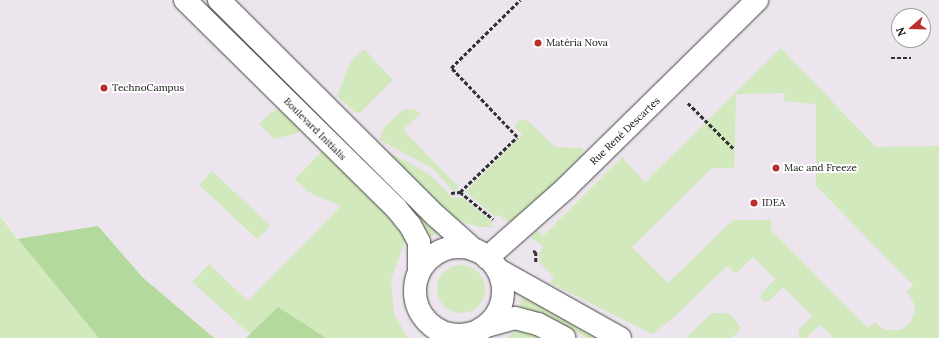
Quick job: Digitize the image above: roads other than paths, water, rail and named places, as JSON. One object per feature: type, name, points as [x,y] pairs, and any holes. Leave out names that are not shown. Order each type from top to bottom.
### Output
[{"type":"street","name":"Boulevard Initialis","points":[[185,0],[405,219],[419,242],[419,271],[414,285],[415,300],[420,314],[430,325],[444,332],[458,335],[473,333],[486,326],[515,318],[538,324],[564,338]]},
{"type":"street","name":"Boulevard Initialis","points":[[219,0],[436,216],[486,259],[620,338]]},
{"type":"street","name":"Rue René Descartes","points":[[486,259],[555,199],[672,87],[757,0]]},
{"type":"street","name":"Boulevard Initialis","points":[[419,271],[437,252],[449,247],[486,259]]},
{"type":"street","points":[[486,259],[503,294],[494,317],[486,326]]},
{"type":"place","name":"Matéria Nova","points":[[538,43]]},
{"type":"place","name":"TechnoCampus","points":[[104,88]]},
{"type":"place","name":"Mac and Freeze","points":[[776,168]]},
{"type":"place","name":"IDEA","points":[[754,203]]}]
